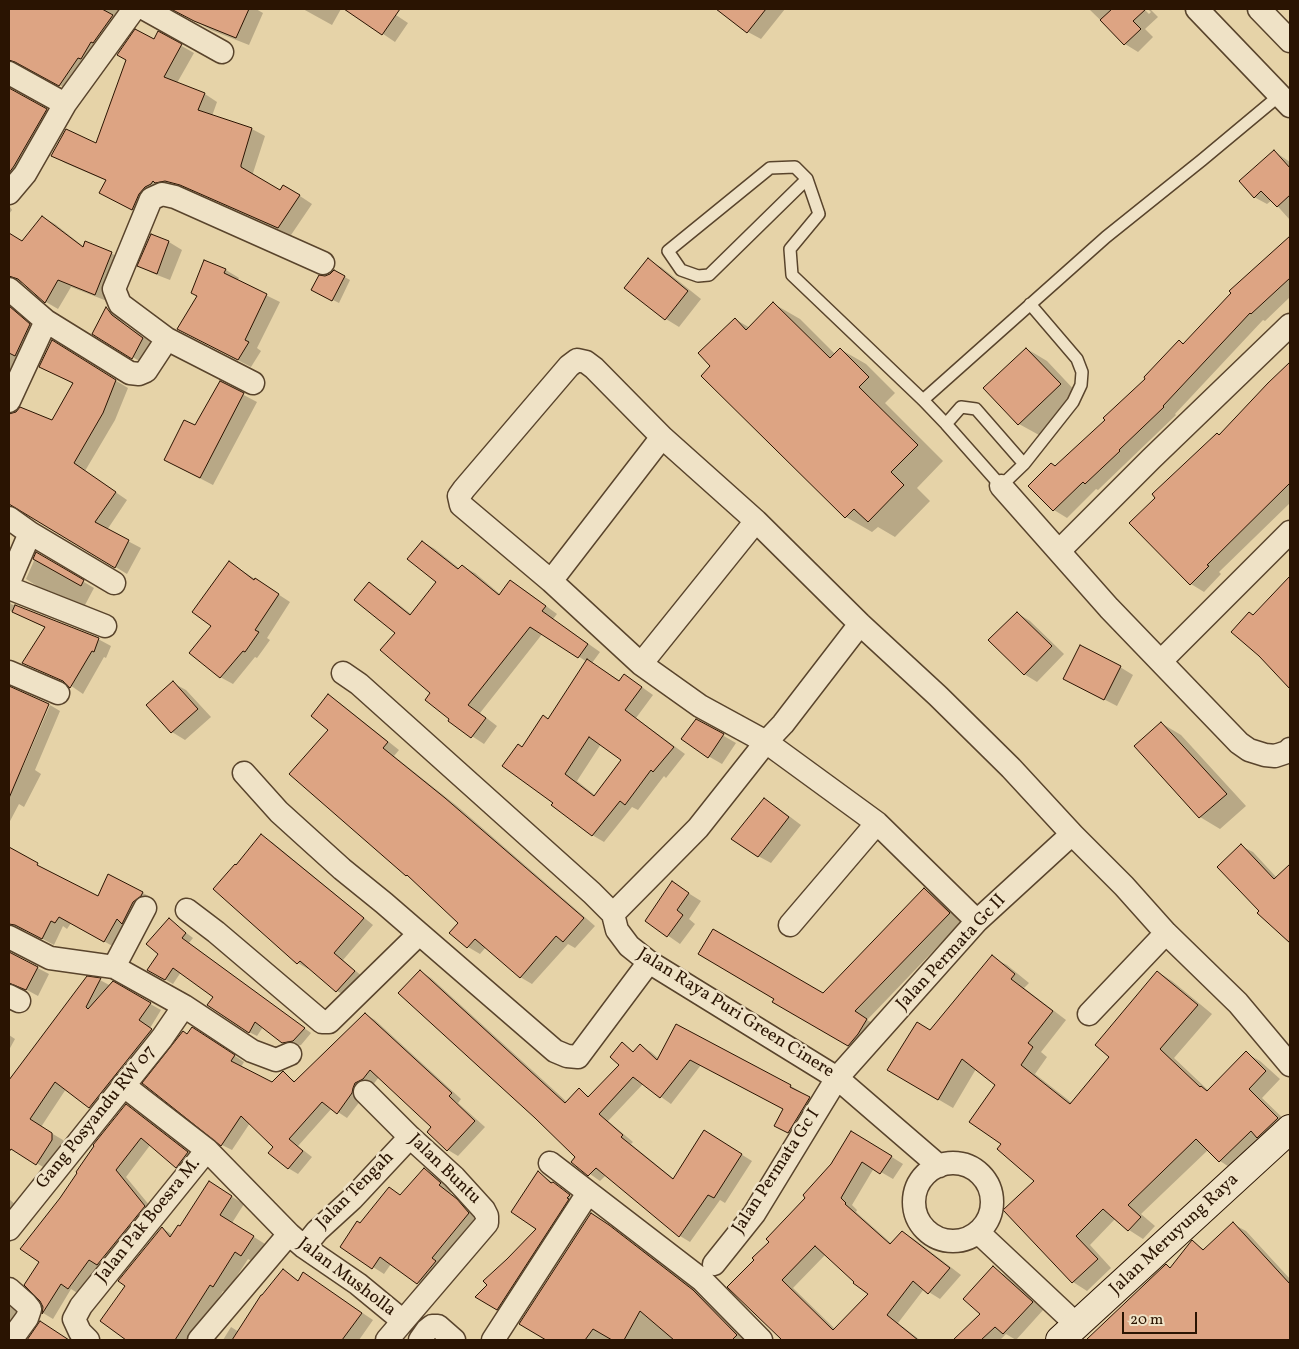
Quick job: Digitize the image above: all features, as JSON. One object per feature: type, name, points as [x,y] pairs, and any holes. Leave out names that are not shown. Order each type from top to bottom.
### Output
[{"type":"main road","name":"Jalan Meruyung Raya","points":[[1069,1332],[1290,1129]]},
{"type":"street","points":[[9,192],[25,174],[65,104],[134,9]]},
{"type":"street","points":[[145,9],[222,52]]},
{"type":"street","points":[[1197,9],[1285,101]]},
{"type":"street","points":[[1259,9],[1290,42]]},
{"type":"street","points":[[9,73],[65,104]]},
{"type":"street","points":[[253,383],[167,339],[120,304],[114,289],[151,199],[162,194],[175,197],[323,263]]},
{"type":"street","points":[[9,289],[46,321],[130,373],[139,374],[146,371],[167,339]]},
{"type":"street","points":[[9,400],[46,321]]},
{"type":"street","points":[[1059,551],[1290,325]]},
{"type":"street","points":[[977,921],[877,823],[766,742],[700,706],[641,664],[551,581],[461,505],[459,496],[464,489],[569,366],[578,360],[586,362],[594,368],[662,436],[756,521],[860,624],[945,703],[1011,768],[1072,834],[1124,886],[1166,933],[1238,1003],[1290,1065]]},
{"type":"street","points":[[551,581],[662,436]]},
{"type":"street","points":[[1001,486],[1109,608],[1244,747],[1265,755],[1275,756],[1290,749]]},
{"type":"street","points":[[9,518],[114,583]]},
{"type":"street","points":[[641,664],[756,521]]},
{"type":"street","points":[[9,582],[30,532]]},
{"type":"street","points":[[1161,662],[1290,532]]},
{"type":"street","points":[[9,588],[105,626]]},
{"type":"street","points":[[613,914],[698,828],[766,742],[783,724],[860,624]]},
{"type":"street","points":[[9,672],[58,693]]},
{"type":"street","name":"Jalan Raya Puri Green Cinere","points":[[344,673],[359,684],[592,893],[613,914],[617,930],[629,946],[649,962],[837,1078],[939,1166]]},
{"type":"street","points":[[244,773],[279,812],[342,869],[555,1051],[567,1056],[578,1057],[649,962]]},
{"type":"street","points":[[790,925],[877,823]]},
{"type":"street","name":"Jalan Permata Gc II","points":[[837,1078],[977,921],[1072,834]]},
{"type":"street","points":[[114,967],[145,908]]},
{"type":"street","points":[[188,910],[322,1022],[329,1022],[419,934]]},
{"type":"street","points":[[1089,1014],[1166,933]]},
{"type":"street","points":[[9,937],[50,958],[114,967],[184,1006],[252,1051],[276,1060],[290,1054]]},
{"type":"street","name":"Gang Posyandu RW 07","points":[[9,1230],[162,1038],[184,1006]]},
{"type":"street","name":"Jalan Permata Gc I","points":[[714,1264],[754,1214],[837,1078]]},
{"type":"street","points":[[123,1085],[207,1150]]},
{"type":"street","name":"Jalan Buntu","points":[[365,1092],[454,1177],[484,1210],[487,1216],[487,1223],[403,1321]]},
{"type":"street","name":"Jalan Tengah","points":[[199,1340],[297,1240],[317,1231],[352,1199],[410,1136]]},
{"type":"street","name":"Jalan Pak Boesra M.","points":[[88,1340],[80,1332],[74,1320],[81,1306],[207,1150],[297,1240]]},
{"type":"street","points":[[550,1163],[702,1280],[761,1340]]},
{"type":"street","points":[[954,1163],[969,1167],[982,1176],[990,1190],[992,1205],[988,1220],[978,1233],[965,1240],[950,1242],[935,1238],[924,1229],[916,1216],[913,1201],[917,1186],[926,1174],[939,1166],[954,1163]]},
{"type":"street","points":[[493,1340],[588,1193]]},
{"type":"street","points":[[978,1233],[1069,1332]]},
{"type":"street","name":"Jalan Musholla","points":[[297,1240],[358,1284],[403,1321]]},
{"type":"street","points":[[9,1288],[30,1309],[27,1318],[10,1340]]},
{"type":"street","points":[[387,1340],[403,1321]]},
{"type":"street","points":[[420,1340],[432,1326],[438,1326],[454,1340]]},
{"type":"lane","points":[[923,400],[1106,237],[1202,160],[1285,101]]},
{"type":"lane","points":[[807,179],[710,275],[698,276],[681,270],[668,251],[770,168],[795,167],[807,179],[819,214],[790,249],[792,275],[923,400],[1001,486],[1024,464],[1073,402],[1081,385],[1082,372],[1077,359],[1030,304]]},
{"type":"lane","points":[[946,424],[961,407],[976,409],[1024,464]]},
{"type":"building","points":[[9,9],[102,9],[113,15],[93,43],[91,42],[81,59],[78,58],[59,86],[9,60]]},
{"type":"building","points":[[171,9],[249,9],[236,38],[194,21]]},
{"type":"building","points":[[344,9],[400,9],[382,35]]},
{"type":"building","points":[[716,9],[766,9],[747,33]]},
{"type":"building","points":[[1112,9],[1146,9],[1133,21],[1141,29],[1124,45],[1100,20]]},
{"type":"building","points":[[135,29],[154,39],[158,31],[182,44],[164,77],[205,93],[198,110],[252,128],[241,167],[280,190],[283,185],[300,195],[278,228],[180,185],[165,181],[155,183],[153,181],[145,187],[139,194],[132,210],[99,193],[106,180],[51,156],[66,129],[96,143],[126,60],[117,55]]},
{"type":"building","points":[[9,88],[47,109],[9,173]]},
{"type":"building","points":[[1274,150],[1290,168],[1290,195],[1277,207],[1261,191],[1254,198],[1239,181]]},
{"type":"building","points":[[42,216],[83,247],[85,241],[112,252],[95,295],[58,280],[45,303],[18,279],[9,276],[9,233],[22,241]]},
{"type":"building","points":[[151,234],[169,241],[157,274],[137,266]]},
{"type":"building","points":[[1290,236],[1290,278],[1250,313],[1164,407],[1120,451],[1085,484],[1083,482],[1053,511],[1028,486],[1051,463],[1055,466],[1105,420],[1103,418],[1145,379],[1144,377],[1179,340],[1183,344],[1231,293],[1229,291]]},
{"type":"building","points":[[648,258],[688,291],[665,320],[624,288]]},
{"type":"building","points":[[204,260],[226,269],[224,273],[267,294],[245,340],[249,342],[238,360],[177,329],[197,296],[191,293]]},
{"type":"building","points":[[334,270],[345,276],[332,301],[311,290],[319,275],[325,276]]},
{"type":"building","points":[[773,302],[830,358],[840,348],[869,377],[859,387],[918,445],[891,472],[904,485],[868,522],[854,509],[845,518],[701,376],[710,366],[698,353],[735,318],[746,330]]},
{"type":"building","points":[[9,306],[30,324],[15,356],[9,353]]},
{"type":"building","points":[[106,307],[112,315],[143,338],[132,359],[92,334]]},
{"type":"building","points":[[52,340],[116,380],[103,413],[74,463],[116,492],[95,522],[129,540],[115,568],[9,504],[9,414],[16,412],[20,407],[52,420],[73,383],[39,367]]},
{"type":"building","points":[[1026,348],[1061,384],[1018,425],[983,388]]},
{"type":"building","points":[[1290,362],[1290,483],[1207,565],[1209,566],[1190,585],[1129,523],[1155,498],[1152,494],[1217,433],[1219,435]]},
{"type":"building","points":[[220,381],[244,393],[200,478],[164,460],[184,420],[195,425]]},
{"type":"building","points":[[422,541],[458,569],[462,565],[499,595],[510,580],[546,606],[542,611],[588,644],[578,658],[530,627],[468,705],[486,718],[471,738],[448,721],[449,719],[425,700],[430,693],[380,650],[395,633],[354,600],[369,582],[410,615],[436,582],[407,559]]},
{"type":"building","points":[[36,552],[84,580],[81,586],[33,559]]},
{"type":"building","points":[[229,561],[254,580],[255,578],[279,594],[255,630],[259,632],[245,652],[243,651],[220,678],[189,653],[211,626],[192,612]]},
{"type":"building","points":[[1290,576],[1290,689],[1259,656],[1231,632],[1249,612],[1253,615]]},
{"type":"building","points":[[15,605],[99,638],[94,652],[92,651],[70,688],[63,681],[22,663],[45,627],[12,612]]},
{"type":"building","points":[[1017,612],[1052,646],[1024,675],[988,640]]},
{"type":"building","points":[[1080,645],[1121,666],[1104,700],[1063,679]]},
{"type":"building","points":[[587,659],[619,681],[624,674],[642,687],[625,710],[674,747],[653,772],[651,770],[625,805],[620,801],[592,836],[551,805],[553,803],[502,766],[518,744],[522,747],[543,715],[548,719]],"holes":[[[589,737],[621,760],[594,796],[565,774]]]},
{"type":"building","points":[[173,681],[198,709],[171,733],[146,705]]},
{"type":"building","points":[[9,686],[49,704],[9,798]]},
{"type":"building","points":[[328,694],[388,742],[383,748],[445,798],[584,918],[563,942],[556,936],[520,978],[475,939],[467,948],[449,933],[458,923],[407,875],[289,774],[328,730],[311,716]]},
{"type":"building","points":[[696,719],[724,734],[708,758],[681,739]]},
{"type":"building","points":[[1161,722],[1227,794],[1199,818],[1134,746]]},
{"type":"building","points":[[764,798],[789,817],[758,857],[731,839]]},
{"type":"building","points":[[261,834],[364,918],[334,953],[355,971],[336,992],[300,961],[297,964],[213,889],[236,865]]},
{"type":"building","points":[[1241,844],[1274,879],[1290,864],[1290,943],[1257,913],[1259,911],[1217,867]]},
{"type":"building","points":[[9,847],[38,863],[37,865],[98,896],[108,874],[143,892],[133,902],[122,924],[117,919],[104,942],[59,917],[55,923],[51,921],[42,939],[15,925],[9,924]]},
{"type":"building","points":[[672,881],[689,893],[677,910],[683,915],[667,937],[645,921]]},
{"type":"building","points":[[924,888],[950,913],[855,1011],[867,1019],[848,1046],[772,1002],[774,999],[698,954],[713,929],[823,993]]},
{"type":"building","points":[[169,918],[186,933],[182,938],[305,1028],[293,1041],[282,1043],[255,1022],[249,1033],[207,1005],[213,997],[173,968],[165,980],[147,970],[158,954],[146,944]]},
{"type":"building","points":[[9,952],[38,967],[26,990],[9,983]]},
{"type":"building","points":[[992,955],[1015,974],[1011,979],[1053,1011],[1028,1043],[1033,1047],[1021,1065],[1070,1104],[1109,1057],[1095,1045],[1157,971],[1198,1005],[1160,1049],[1200,1087],[1207,1091],[1246,1051],[1266,1071],[1249,1089],[1278,1118],[1257,1138],[1251,1131],[1219,1162],[1196,1139],[1128,1205],[1141,1217],[1128,1231],[1103,1209],[1076,1236],[1098,1259],[1072,1283],[1003,1210],[1034,1181],[997,1149],[1001,1144],[969,1122],[995,1085],[962,1059],[938,1100],[887,1070],[917,1022],[930,1030]]},
{"type":"building","points":[[420,970],[565,1103],[579,1088],[588,1097],[619,1065],[610,1057],[622,1042],[633,1052],[640,1044],[657,1060],[676,1024],[810,1097],[788,1133],[774,1126],[783,1109],[690,1060],[660,1098],[633,1077],[599,1114],[623,1135],[621,1137],[673,1179],[704,1130],[742,1154],[714,1198],[708,1195],[679,1237],[596,1168],[588,1176],[571,1162],[575,1157],[398,993]]},
{"type":"building","points":[[87,976],[101,978],[86,1007],[88,1009],[113,981],[151,1003],[139,1020],[152,1029],[89,1108],[55,1082],[30,1119],[52,1133],[52,1140],[36,1165],[11,1149],[9,1152],[9,1080]]},
{"type":"building","points":[[365,1013],[452,1093],[449,1096],[475,1121],[447,1151],[427,1132],[431,1127],[370,1070],[363,1079],[355,1083],[352,1093],[337,1114],[322,1102],[289,1139],[303,1151],[288,1169],[268,1153],[273,1147],[241,1116],[221,1146],[142,1083],[183,1031],[187,1034],[192,1027],[235,1055],[231,1061],[272,1082],[283,1071],[294,1082]]},
{"type":"building","points":[[126,1104],[188,1152],[176,1168],[141,1138],[116,1170],[145,1206],[97,1265],[89,1260],[68,1289],[61,1284],[42,1314],[43,1307],[40,1301],[24,1285],[39,1262],[20,1249],[60,1198],[93,1145]]},
{"type":"building","points":[[851,1131],[892,1156],[880,1174],[862,1162],[841,1198],[845,1204],[890,1244],[902,1231],[950,1268],[928,1294],[913,1281],[887,1315],[918,1340],[782,1340],[727,1287],[754,1260],[752,1258],[769,1242],[766,1239],[805,1198],[803,1195],[831,1164]],"holes":[[[815,1246],[868,1294],[833,1330],[782,1280]]]},
{"type":"building","points":[[424,1168],[469,1213],[432,1258],[436,1261],[417,1284],[380,1257],[372,1269],[340,1247],[357,1221],[360,1223],[389,1187],[400,1195]]},
{"type":"building","points":[[538,1171],[551,1183],[553,1182],[570,1195],[567,1198],[569,1199],[497,1310],[475,1297],[487,1285],[483,1281],[536,1229],[511,1212]]},
{"type":"building","points":[[209,1181],[232,1196],[220,1215],[254,1236],[241,1256],[235,1252],[213,1287],[210,1285],[175,1340],[126,1340],[100,1321],[125,1286],[118,1281],[162,1227],[170,1237],[178,1225],[180,1226]]},
{"type":"building","points":[[591,1213],[693,1290],[737,1335],[732,1340],[674,1340],[640,1311],[624,1340],[612,1340],[593,1329],[585,1340],[546,1340],[519,1324]]},
{"type":"building","points":[[1233,1222],[1290,1284],[1290,1340],[1086,1340],[1166,1264],[1170,1268],[1192,1240],[1203,1250]]},
{"type":"building","points":[[993,1266],[1033,1302],[1003,1334],[995,1327],[981,1340],[953,1340],[980,1314],[963,1299]]},
{"type":"building","points":[[283,1269],[298,1281],[303,1272],[362,1313],[342,1340],[232,1340],[261,1295]]},
{"type":"building","points":[[40,1321],[69,1340],[27,1340]]}]
